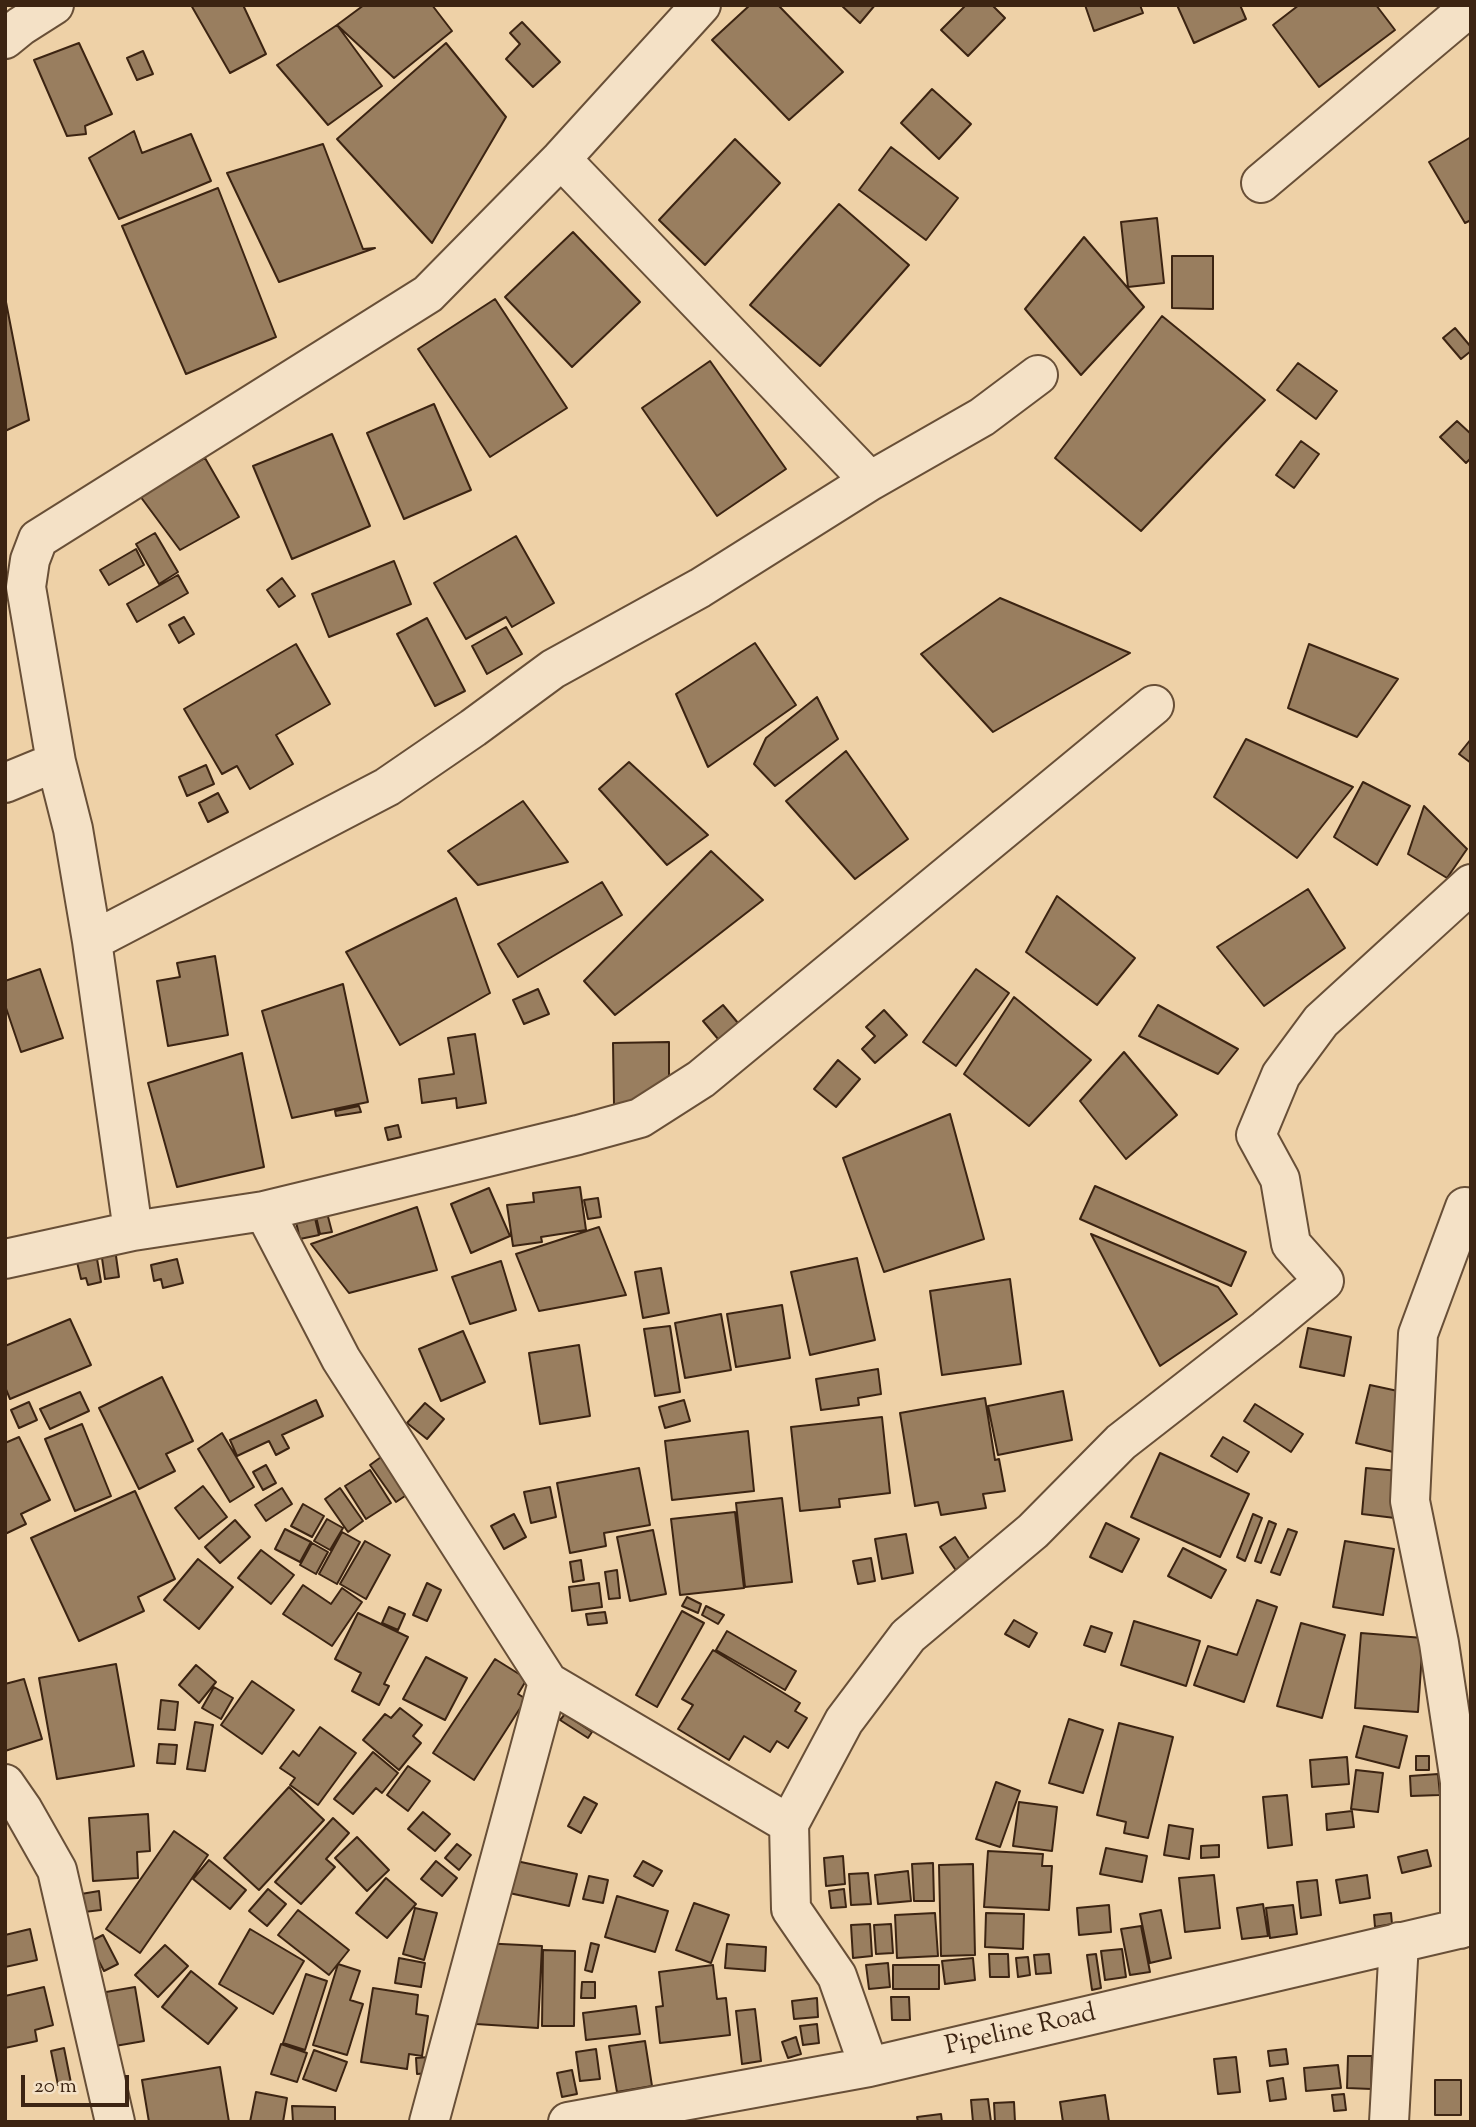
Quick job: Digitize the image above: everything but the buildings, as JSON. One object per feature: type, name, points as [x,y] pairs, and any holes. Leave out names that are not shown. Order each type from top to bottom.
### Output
[{"type":"street","points":[[5,39],[54,5]]},
{"type":"street","points":[[133,1231],[92,941],[73,829],[56,762],[26,587],[30,560],[38,539],[428,294],[561,159],[701,5]]},
{"type":"street","points":[[1261,183],[1471,6]]},
{"type":"street","points":[[561,159],[870,481]]},
{"type":"street","points":[[92,941],[387,787],[473,729],[554,669],[700,588],[870,481],[982,417],[1038,375]]},
{"type":"street","points":[[5,1259],[133,1231],[264,1211],[640,1118],[701,1079],[1154,705]]},
{"type":"street","points":[[5,783],[56,762]]},
{"type":"street","points":[[869,2067],[837,1976],[791,1909],[789,1824],[844,1721],[908,1636],[1033,1531],[1121,1442],[1324,1281],[1291,1244],[1280,1179],[1256,1135],[1281,1076],[1321,1021],[1471,884]]},
{"type":"street","points":[[1465,1207],[1418,1334],[1410,1501],[1465,1781],[1466,1927]]},
{"type":"street","points":[[264,1211],[341,1359],[548,1682],[789,1824]]},
{"type":"street","points":[[429,2122],[548,1682]]},
{"type":"street","points":[[5,1784],[57,1870],[115,2122]]},
{"type":"street","name":"Pipeline Road","points":[[568,2122],[678,2112],[1466,1927]]},
{"type":"street","points":[[1389,2122],[1399,1942]]}]
